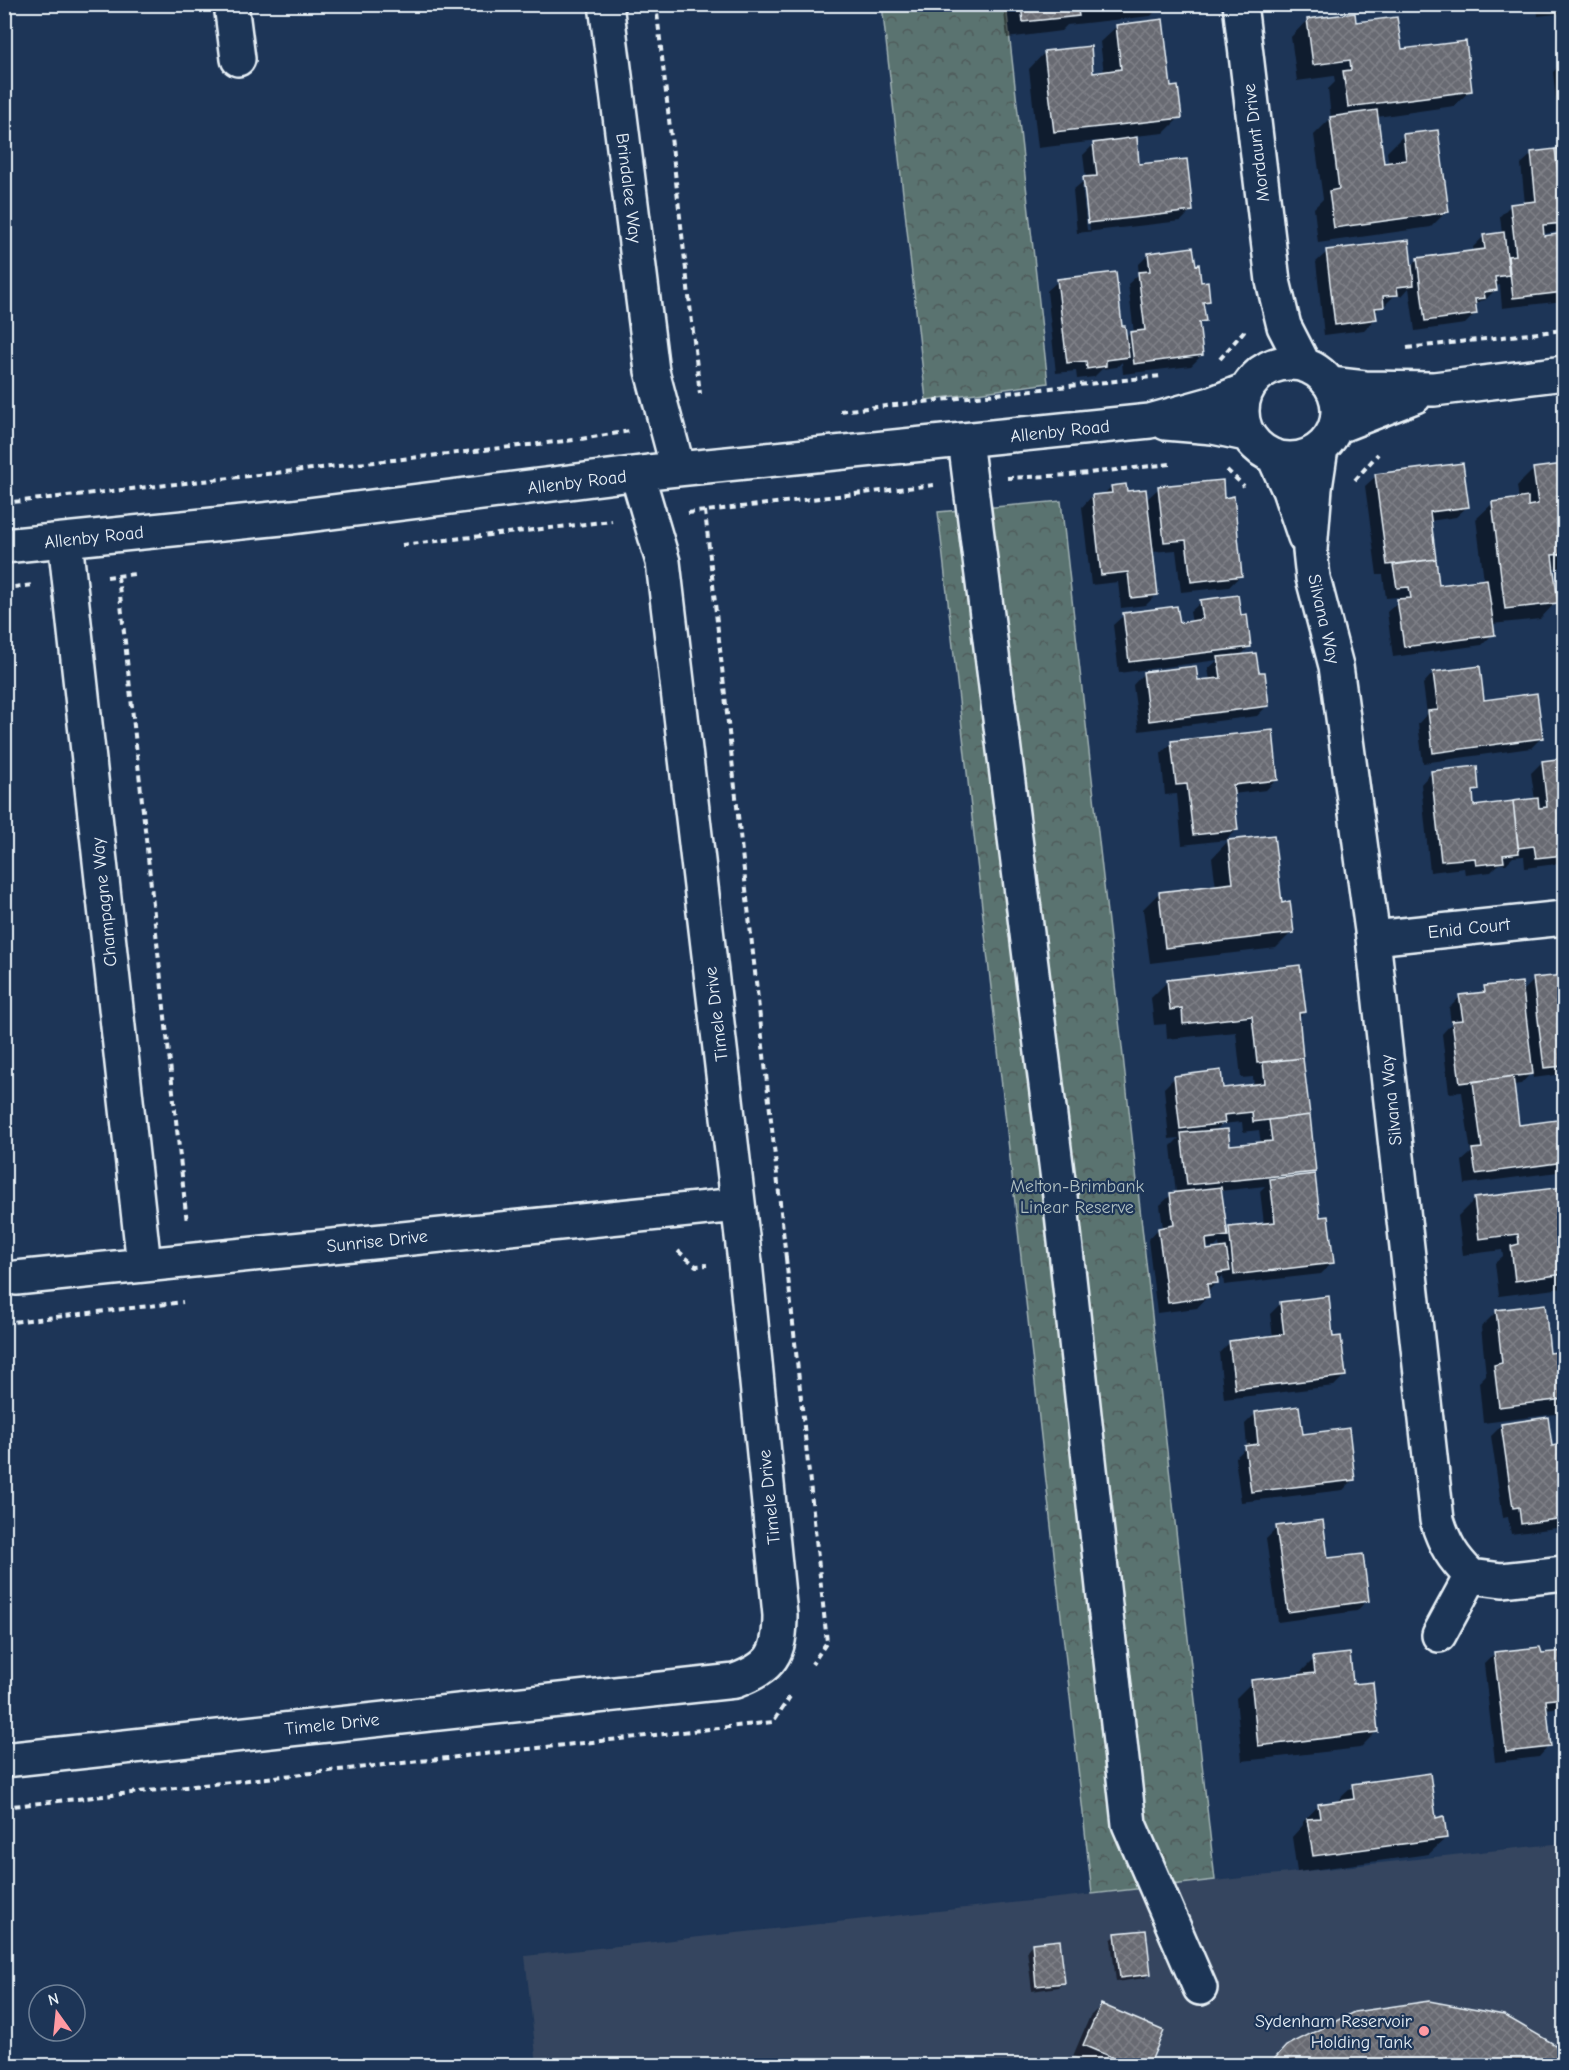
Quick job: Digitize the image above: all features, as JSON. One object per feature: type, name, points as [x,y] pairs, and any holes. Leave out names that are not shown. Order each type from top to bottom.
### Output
[{"type":"street","points":[[231,4],[238,59]]},
{"type":"street","name":"Brindalee Way","points":[[606,4],[652,371],[659,471]]},
{"type":"street","name":"Mordaunt Drive","points":[[1240,4],[1273,281],[1284,326],[1317,374]]},
{"type":"street","name":"Mordaunt Drive","points":[[1256,379],[1271,326],[1273,281]]},
{"type":"street","points":[[1434,389],[1373,411],[1328,437],[1307,456],[1290,459],[1274,457],[1263,452],[1246,434],[1242,419],[1242,404],[1256,379],[1279,364],[1292,363],[1317,374],[1365,388],[1434,389],[1564,373]]},
{"type":"street","points":[[1317,374],[1336,397],[1338,412],[1328,437]]},
{"type":"street","name":"Allenby Road","points":[[4,546],[292,517],[659,471],[1212,415],[1256,379]]},
{"type":"street","name":"Allenby Road","points":[[1212,415],[1246,434]]},
{"type":"street","name":"Silvana Way","points":[[1302,489],[1328,437]]},
{"type":"street","points":[[965,440],[1060,1196],[1129,1824],[1200,1988]]},
{"type":"street","name":"Silvana Way","points":[[1274,457],[1302,489],[1313,578],[1336,666],[1373,938],[1437,1520],[1445,1545],[1456,1561],[1472,1576]]},
{"type":"street","name":"Timele Drive","points":[[4,1760],[735,1681],[757,1672],[772,1656],[780,1636],[780,1615],[745,1262],[663,562],[659,471]]},
{"type":"street","name":"Champagne Way","points":[[64,540],[144,1265]]},
{"type":"street","name":"Enid Court","points":[[1373,938],[1564,918]]},
{"type":"street","name":"Sunrise Drive","points":[[16,1278],[738,1205]]},
{"type":"street","points":[[1439,1635],[1472,1576],[1502,1580],[1564,1573]]},
{"type":"path","points":[[656,4],[701,403]]},
{"type":"path","points":[[1271,326],[1245,326],[1244,331],[1209,371],[1214,459],[1254,495],[1330,486],[1347,490],[1385,445],[1373,411]]},
{"type":"path","points":[[1400,349],[1564,330]]},
{"type":"path","points":[[676,1249],[696,1266],[786,1258],[705,511]]},
{"type":"shaded area","points":[[1564,1843],[1564,2065],[537,2065],[525,1956]]},
{"type":"green space","points":[[882,5],[1006,5],[1048,383],[926,400]]},
{"type":"green space","name":"Melton-Brimbank Linear Reserve","points":[[1061,501],[1215,1880],[1092,1894],[938,512]]},
{"type":"building","points":[[1021,4],[1129,4],[1078,10],[1079,16],[1023,22]]},
{"type":"building","points":[[1355,13],[1356,22],[1397,17],[1402,49],[1466,41],[1472,91],[1348,107],[1343,71],[1351,70],[1350,60],[1313,65],[1307,19]]},
{"type":"building","points":[[1163,19],[1171,87],[1178,86],[1182,118],[1054,132],[1044,51],[1091,46],[1093,73],[1121,69],[1116,25]]},
{"type":"building","points":[[1377,110],[1384,163],[1406,160],[1403,134],[1438,130],[1449,212],[1334,228],[1329,191],[1339,189],[1330,117]]},
{"type":"building","points":[[1137,137],[1139,164],[1187,159],[1193,211],[1088,223],[1083,177],[1097,176],[1093,143]]},
{"type":"building","points":[[1564,148],[1564,223],[1555,149]]},
{"type":"building","points":[[1555,149],[1564,223],[1543,225],[1544,236],[1564,233],[1564,292],[1513,298],[1508,256],[1516,255],[1510,204],[1536,201],[1531,152]]},
{"type":"building","points":[[1504,232],[1509,275],[1495,277],[1497,290],[1484,292],[1485,298],[1475,299],[1477,314],[1425,321],[1417,258],[1485,249],[1483,235]]},
{"type":"building","points":[[1409,240],[1414,285],[1397,287],[1398,295],[1383,296],[1384,307],[1375,308],[1377,319],[1335,325],[1326,250]]},
{"type":"building","points":[[1193,247],[1196,265],[1199,264],[1201,282],[1208,281],[1210,301],[1203,302],[1206,321],[1199,322],[1203,355],[1134,364],[1130,332],[1145,330],[1138,272],[1150,271],[1148,253]]},
{"type":"building","points":[[1116,272],[1122,326],[1125,326],[1129,357],[1106,360],[1106,366],[1087,369],[1086,361],[1067,363],[1057,279]]},
{"type":"building","points":[[1463,463],[1469,507],[1430,512],[1436,559],[1387,565],[1375,474]]},
{"type":"building","points":[[1564,464],[1564,554],[1552,555],[1558,603],[1505,609],[1492,502],[1528,497],[1528,506],[1538,504],[1533,468]]},
{"type":"building","points":[[1223,480],[1224,498],[1234,496],[1242,576],[1191,582],[1186,540],[1164,542],[1158,486]]},
{"type":"building","points":[[1126,484],[1127,491],[1146,489],[1158,595],[1131,598],[1128,572],[1101,575],[1092,495],[1112,493],[1111,486]]},
{"type":"building","points":[[1436,559],[1439,585],[1487,579],[1495,635],[1404,647],[1397,599],[1411,598],[1409,587],[1397,588],[1393,565]]},
{"type":"building","points":[[1238,595],[1241,615],[1247,614],[1251,647],[1129,662],[1123,613],[1177,606],[1180,623],[1203,619],[1200,600]]},
{"type":"building","points":[[1256,653],[1259,672],[1265,672],[1269,706],[1149,721],[1143,672],[1196,666],[1198,680],[1221,678],[1218,657]]},
{"type":"building","points":[[1480,666],[1484,700],[1537,693],[1543,738],[1433,753],[1428,711],[1438,710],[1433,672]]},
{"type":"building","points":[[1273,730],[1278,780],[1233,785],[1238,830],[1193,835],[1187,784],[1176,785],[1171,741]]},
{"type":"building","points":[[1564,758],[1564,855],[1536,858],[1534,846],[1518,848],[1513,801],[1538,798],[1539,808],[1547,807],[1542,761]]},
{"type":"building","points":[[1477,766],[1479,790],[1473,791],[1474,806],[1513,801],[1519,853],[1503,855],[1504,862],[1476,865],[1475,858],[1441,861],[1431,771]]},
{"type":"building","points":[[1274,835],[1282,903],[1290,901],[1294,933],[1165,948],[1159,892],[1233,883],[1228,840]]},
{"type":"building","points":[[1300,965],[1306,1012],[1299,1013],[1303,1058],[1257,1063],[1252,1016],[1183,1024],[1182,1008],[1170,1010],[1167,980]]},
{"type":"building","points":[[1564,975],[1564,1066],[1544,1068],[1533,978]]},
{"type":"building","points":[[1522,982],[1533,1074],[1460,1083],[1452,1021],[1463,1020],[1459,995],[1485,992],[1484,986]]},
{"type":"building","points":[[1303,1058],[1310,1115],[1253,1122],[1252,1112],[1224,1115],[1225,1123],[1180,1129],[1174,1076],[1221,1070],[1223,1088],[1265,1083],[1263,1062]]},
{"type":"building","points":[[1513,1076],[1519,1125],[1564,1119],[1564,1162],[1476,1174],[1472,1149],[1482,1148],[1473,1082]]},
{"type":"building","points":[[1310,1115],[1316,1172],[1187,1185],[1181,1133],[1228,1129],[1230,1145],[1272,1141],[1269,1120]]},
{"type":"building","points":[[1315,1174],[1320,1217],[1328,1216],[1334,1263],[1234,1275],[1229,1227],[1275,1222],[1270,1179]]},
{"type":"building","points":[[1221,1187],[1228,1236],[1206,1239],[1207,1250],[1226,1247],[1230,1271],[1217,1273],[1218,1283],[1207,1284],[1209,1297],[1168,1303],[1158,1228],[1174,1225],[1170,1193]]},
{"type":"building","points":[[1563,1187],[1564,1274],[1515,1281],[1511,1246],[1519,1244],[1518,1234],[1479,1239],[1474,1198]]},
{"type":"building","points":[[1329,1296],[1333,1337],[1341,1336],[1346,1376],[1235,1389],[1229,1341],[1284,1334],[1280,1302]]},
{"type":"building","points":[[1545,1304],[1550,1353],[1564,1351],[1564,1399],[1499,1407],[1494,1365],[1502,1363],[1496,1310]]},
{"type":"building","points":[[1299,1406],[1303,1434],[1349,1428],[1355,1480],[1251,1492],[1245,1446],[1258,1444],[1255,1412]]},
{"type":"building","points":[[1548,1417],[1552,1446],[1562,1444],[1564,1518],[1521,1524],[1519,1507],[1513,1508],[1501,1424]]},
{"type":"building","points":[[1323,1520],[1328,1558],[1363,1554],[1369,1601],[1288,1612],[1276,1526]]},
{"type":"building","points":[[1540,1647],[1542,1653],[1564,1651],[1564,1698],[1546,1700],[1551,1747],[1506,1752],[1494,1652]]},
{"type":"building","points":[[1350,1653],[1353,1684],[1373,1682],[1378,1732],[1258,1746],[1251,1680],[1315,1673],[1313,1657]]},
{"type":"building","points":[[1430,1773],[1436,1818],[1444,1816],[1447,1838],[1313,1856],[1307,1819],[1320,1818],[1318,1804],[1354,1799],[1352,1784]]},
{"type":"building","points":[[1146,1930],[1151,1974],[1120,1978],[1115,1933]]},
{"type":"building","points":[[1060,1940],[1065,1983],[1036,1986],[1032,1943]]},
{"type":"building","name":"Sydenham Reservoir Holding Tank","points":[[1429,2001],[1504,2015],[1564,2050],[1564,2066],[1268,2066],[1286,2046],[1354,2012]]},
{"type":"building","points":[[1101,2004],[1164,2031],[1149,2066],[1132,2066],[1083,2045]]},
{"type":"place","name":"Sydenham Reservoir Holding Tank","points":[[1424,2031]]}]
